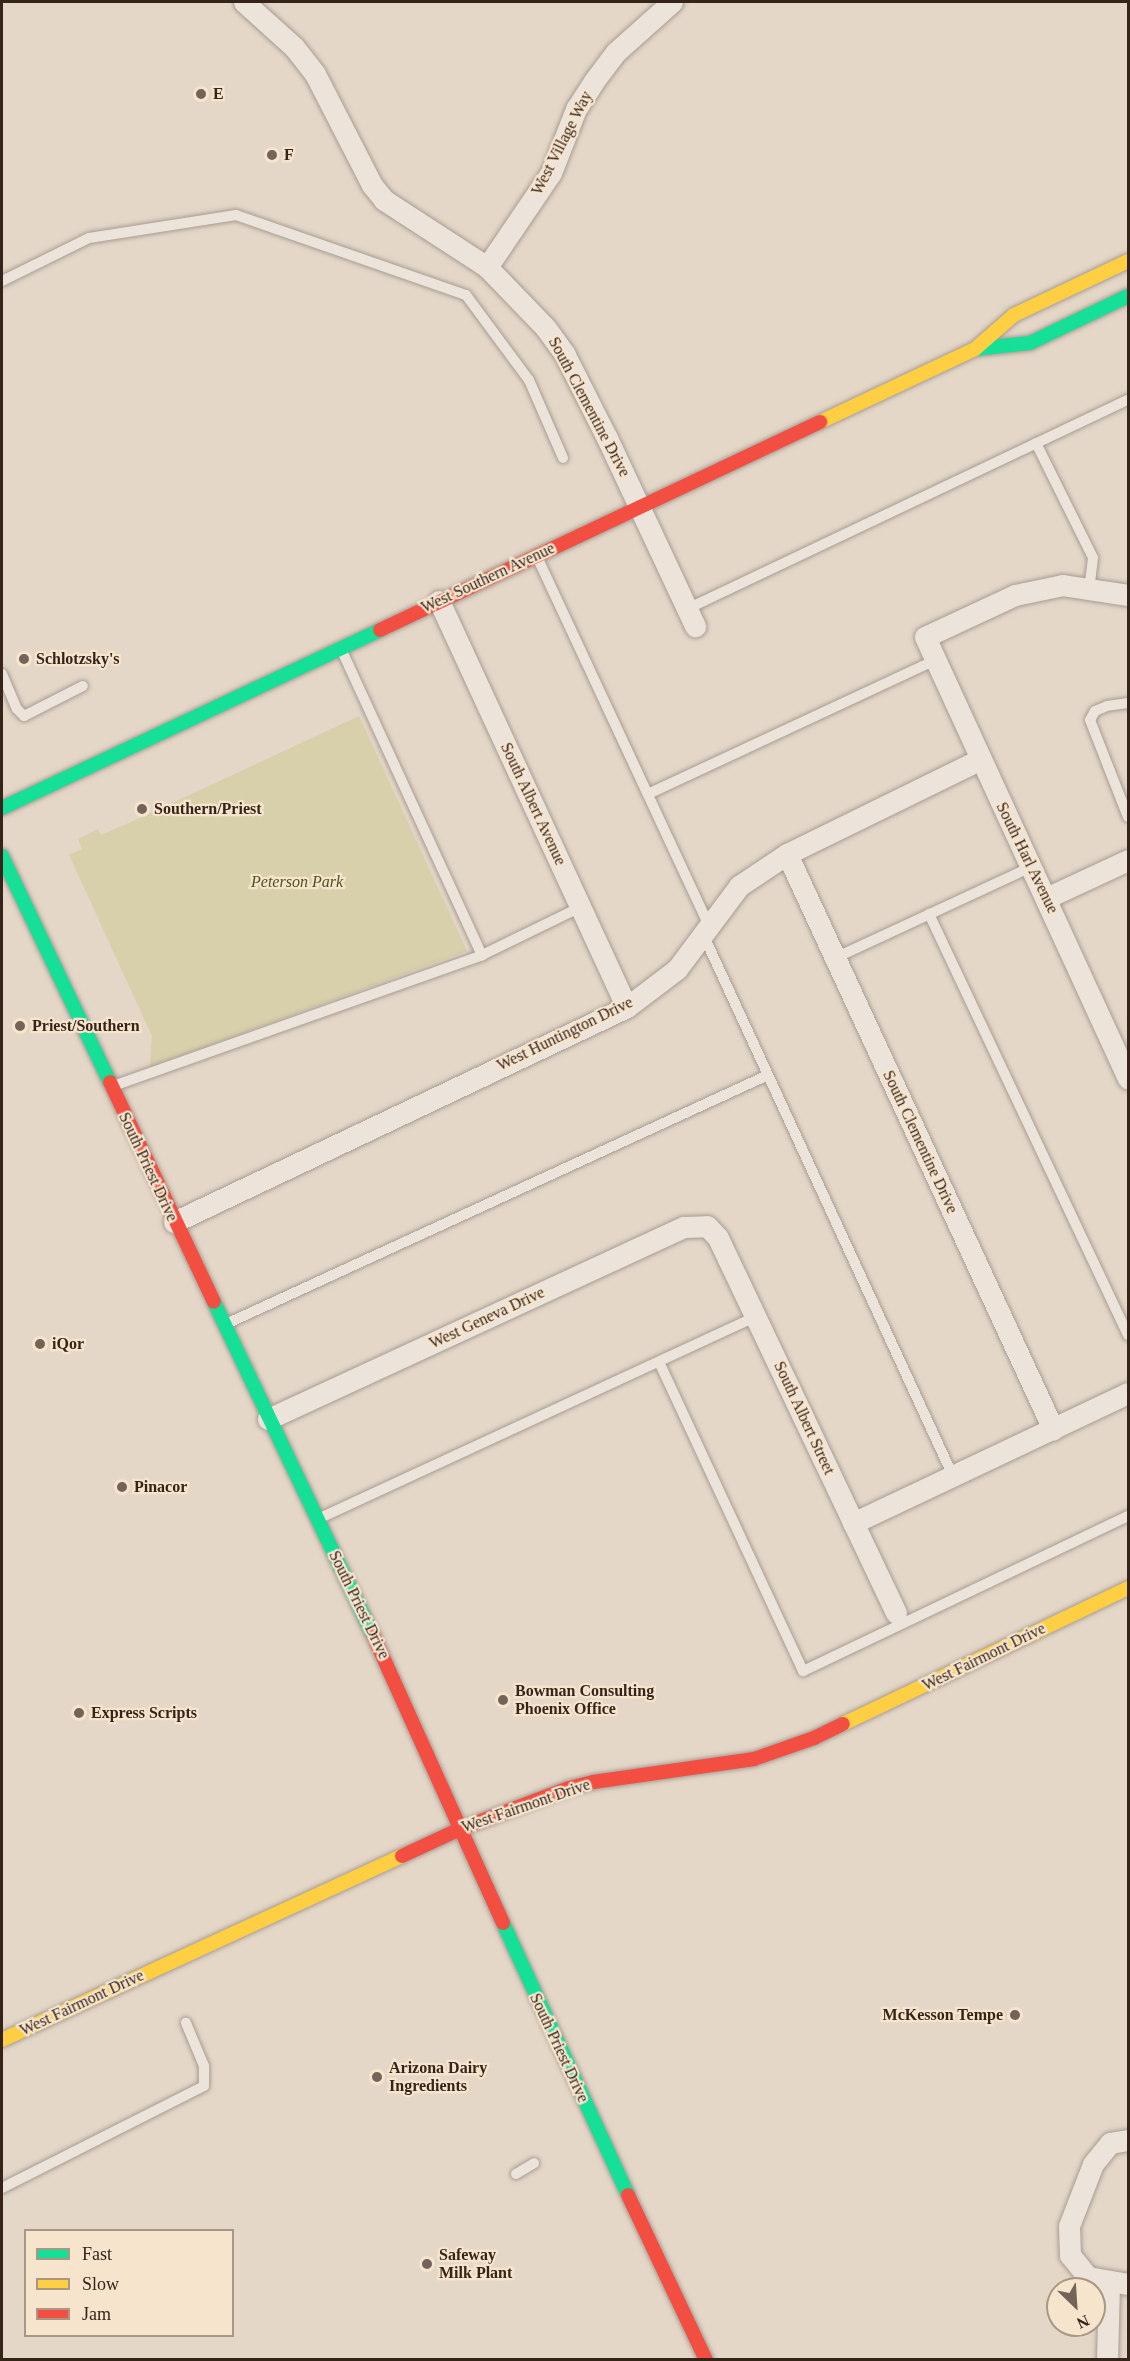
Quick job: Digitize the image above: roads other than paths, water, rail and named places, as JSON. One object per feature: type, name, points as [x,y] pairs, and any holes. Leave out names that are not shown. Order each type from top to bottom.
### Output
[{"type":"main road","name":"West Southern Avenue","points":[[2,808],[975,349],[1014,315],[1128,261]]},
{"type":"main road","name":"West Southern Avenue","points":[[975,349],[1030,343],[1128,296]]},
{"type":"main road","name":"South Priest Drive","points":[[2,856],[462,1828],[576,2086],[706,2360]]},
{"type":"main road","name":"West Fairmont Drive","points":[[2,2040],[462,1828],[569,1788],[592,1782],[754,1759],[814,1738],[1128,1588]]},
{"type":"street","name":"South Clementine Drive","points":[[244,2],[294,47],[315,74],[372,185],[384,200],[487,267],[545,327],[565,355],[691,617]]},
{"type":"street","name":"West Village Way","points":[[487,267],[550,173],[576,109],[594,81],[616,52],[672,2]]},
{"type":"street","name":"South Harl Avenue","points":[[1089,589],[1064,585],[1015,595],[925,637],[979,760],[1046,898],[1128,1079]]},
{"type":"street","points":[[1089,589],[1128,595]]},
{"type":"street","name":"South Albert Avenue","points":[[439,601],[627,1007]]},
{"type":"street","name":"West Huntington Drive","points":[[174,1222],[627,1007],[677,969],[739,886],[787,854],[979,760]]},
{"type":"street","name":"South Clementine Drive","points":[[787,854],[1053,1429]]},
{"type":"street","points":[[1046,898],[1128,860]]},
{"type":"street","name":"South Albert Street","points":[[707,1226],[718,1238],[896,1613]]},
{"type":"street","name":"West Geneva Drive","points":[[268,1419],[684,1227],[707,1226]]},
{"type":"street","points":[[853,1523],[1128,1393]]},
{"type":"street","points":[[1107,2360],[1119,2283],[1088,2277],[1070,2255],[1069,2226],[1093,2164],[1110,2143],[1128,2140]]},
{"type":"lane","points":[[2,281],[89,238],[236,215],[466,295],[529,380],[563,458]]},
{"type":"lane","points":[[691,617],[1036,443],[1128,400]]},
{"type":"lane","points":[[1036,443],[1093,558],[1089,589]]},
{"type":"lane","points":[[536,556],[648,794],[768,1075],[953,1476]]},
{"type":"lane","points":[[340,648],[482,955]]},
{"type":"lane","points":[[648,794],[935,660]]},
{"type":"lane","points":[[2,674],[17,709],[24,716],[83,686]]},
{"type":"lane","points":[[1128,703],[1107,706],[1095,711],[1090,720],[1128,817]]},
{"type":"lane","points":[[835,958],[1031,867]]},
{"type":"lane","points":[[110,1087],[482,955],[581,907]]},
{"type":"lane","points":[[929,914],[1128,1335]]},
{"type":"lane","points":[[223,1325],[768,1075]]},
{"type":"lane","points":[[317,1519],[756,1317]]},
{"type":"lane","points":[[659,1362],[803,1671],[1128,1516]]},
{"type":"lane","points":[[2,2188],[204,2086],[204,2066],[186,2024]]},
{"type":"lane","points":[[516,2174],[534,2163]]},
{"type":"place","name":"E","points":[[201,94]]},
{"type":"place","name":"F","points":[[272,155]]},
{"type":"place","name":"Schlotzsky's","points":[[24,659]]},
{"type":"place","name":"Southern/Priest","points":[[142,809]]},
{"type":"place","name":"Priest/Southern","points":[[20,1026]]},
{"type":"place","name":"iQor","points":[[40,1344]]},
{"type":"place","name":"Pinacor","points":[[122,1487]]},
{"type":"place","name":"Bowman Consulting Phoenix Office","points":[[503,1700]]},
{"type":"place","name":"Express Scripts","points":[[79,1713]]},
{"type":"place","name":"McKesson Tempe","points":[[1015,2015]]},
{"type":"place","name":"Arizona Dairy Ingredients","points":[[377,2077]]},
{"type":"place","name":"Safeway Milk Plant","points":[[427,2264]]},
{"type":"park label","name":"Peterson Park","points":[[297,882]]}]
